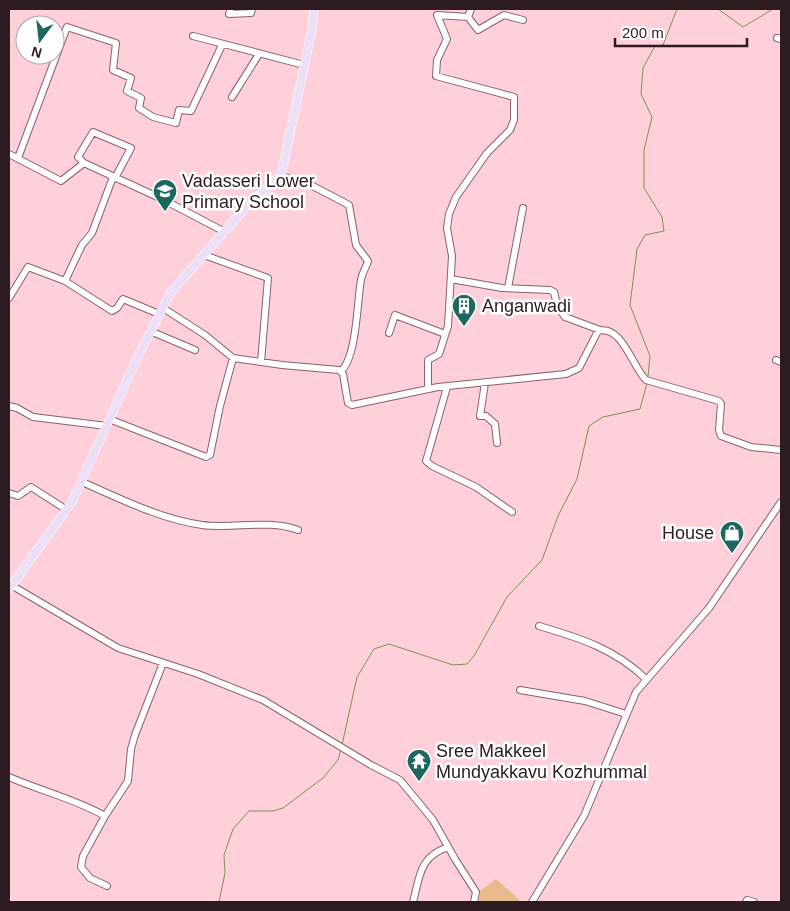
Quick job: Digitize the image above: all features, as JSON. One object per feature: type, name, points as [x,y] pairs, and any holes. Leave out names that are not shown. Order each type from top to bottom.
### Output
[{"type":"main road","points":[[10,587],[67,510],[82,482],[150,331],[171,292],[246,206],[279,176],[287,150],[314,9]]},
{"type":"street","points":[[231,9],[229,14],[251,12],[252,9]]},
{"type":"street","points":[[428,389],[428,360],[439,354],[448,326],[452,250],[447,228],[449,214],[456,196],[487,153],[510,130],[516,106],[514,98],[436,76],[437,60],[446,39],[437,15],[432,9]]},
{"type":"street","points":[[468,17],[471,9]]},
{"type":"street","points":[[437,15],[468,17],[478,30],[504,15],[523,20]]},
{"type":"street","points":[[18,158],[30,130],[67,26],[116,43],[113,70],[131,78],[128,91],[141,98],[139,108],[153,117],[176,123],[180,110],[191,111],[222,45]]},
{"type":"street","points":[[193,36],[304,65]]},
{"type":"street","points":[[232,97],[259,54]]},
{"type":"street","points":[[65,281],[82,245],[92,233],[114,177],[131,148],[93,132],[78,157],[84,163],[114,177],[162,199],[225,232]]},
{"type":"street","points":[[9,154],[61,181],[84,163]]},
{"type":"street","points":[[9,298],[28,267],[65,281],[112,311],[117,308],[124,298],[161,311],[205,335],[233,358],[341,371],[348,365],[356,323],[361,278],[368,261],[356,245],[348,205],[307,183],[279,176]]},
{"type":"street","points":[[508,288],[523,208]]},
{"type":"street","points":[[204,255],[268,278],[261,362]]},
{"type":"street","points":[[451,279],[508,288],[554,292],[557,305],[565,317],[600,330],[606,330],[614,335],[632,355],[648,380],[716,398],[721,404],[719,430],[721,436],[752,447],[781,450]]},
{"type":"street","points":[[389,333],[395,315],[445,334]]},
{"type":"street","points":[[341,371],[348,403],[352,405],[428,389],[566,374],[579,368],[594,336],[600,330]]},
{"type":"street","points":[[150,331],[195,350]]},
{"type":"street","points":[[9,406],[17,408],[33,417],[108,423],[206,457],[210,455],[220,406],[233,358]]},
{"type":"street","points":[[485,383],[479,411],[480,416],[486,416],[495,424],[497,443]]},
{"type":"street","points":[[447,387],[426,460],[432,466],[476,487],[512,512]]},
{"type":"street","points":[[82,482],[157,514],[202,525],[278,524],[298,530]]},
{"type":"street","points":[[9,493],[18,496],[31,487],[67,510]]},
{"type":"street","points":[[532,902],[584,816],[636,692],[709,608],[781,502]]},
{"type":"street","points":[[10,587],[118,648],[263,700],[371,765],[400,780],[433,820],[476,892],[474,902]]},
{"type":"street","points":[[539,626],[594,643],[632,665],[646,679]]},
{"type":"street","points":[[107,886],[90,878],[81,867],[83,856],[128,781],[131,749],[135,735],[163,663]]},
{"type":"street","points":[[520,690],[585,701],[626,714]]},
{"type":"street","points":[[9,777],[69,801],[86,805],[106,816]]},
{"type":"street","points":[[413,902],[427,857],[448,847]]},
{"type":"street","points":[[746,902],[747,900],[754,902]]},
{"type":"shaded area","points":[[496,879],[522,902],[479,902],[480,891]]},
{"type":"waterway","points":[[648,377],[650,356],[630,305],[637,249],[645,235],[664,231],[662,217],[644,188],[644,150],[652,117],[641,94],[643,68],[655,46],[663,45],[677,9]]},
{"type":"waterway","points":[[718,9],[743,27],[773,9]]},
{"type":"waterway","points":[[342,745],[357,677],[374,649],[389,644],[453,665],[467,664],[474,656],[507,597],[542,560],[558,516],[577,479],[589,426],[603,417],[640,409],[647,383]]},
{"type":"waterway","points":[[219,902],[225,873],[224,855],[233,829],[249,811],[273,811],[283,808],[323,778],[338,760],[341,749]]},
{"type":"place","name":"Vadasseri Lower Primary School","points":[[165,212]]},
{"type":"place","name":"Anganwadi","points":[[464,327]]},
{"type":"place","name":"House","points":[[732,554]]},
{"type":"place","name":"Sree Makkeel Mundyakkavu Kozhummal","points":[[419,782]]}]
